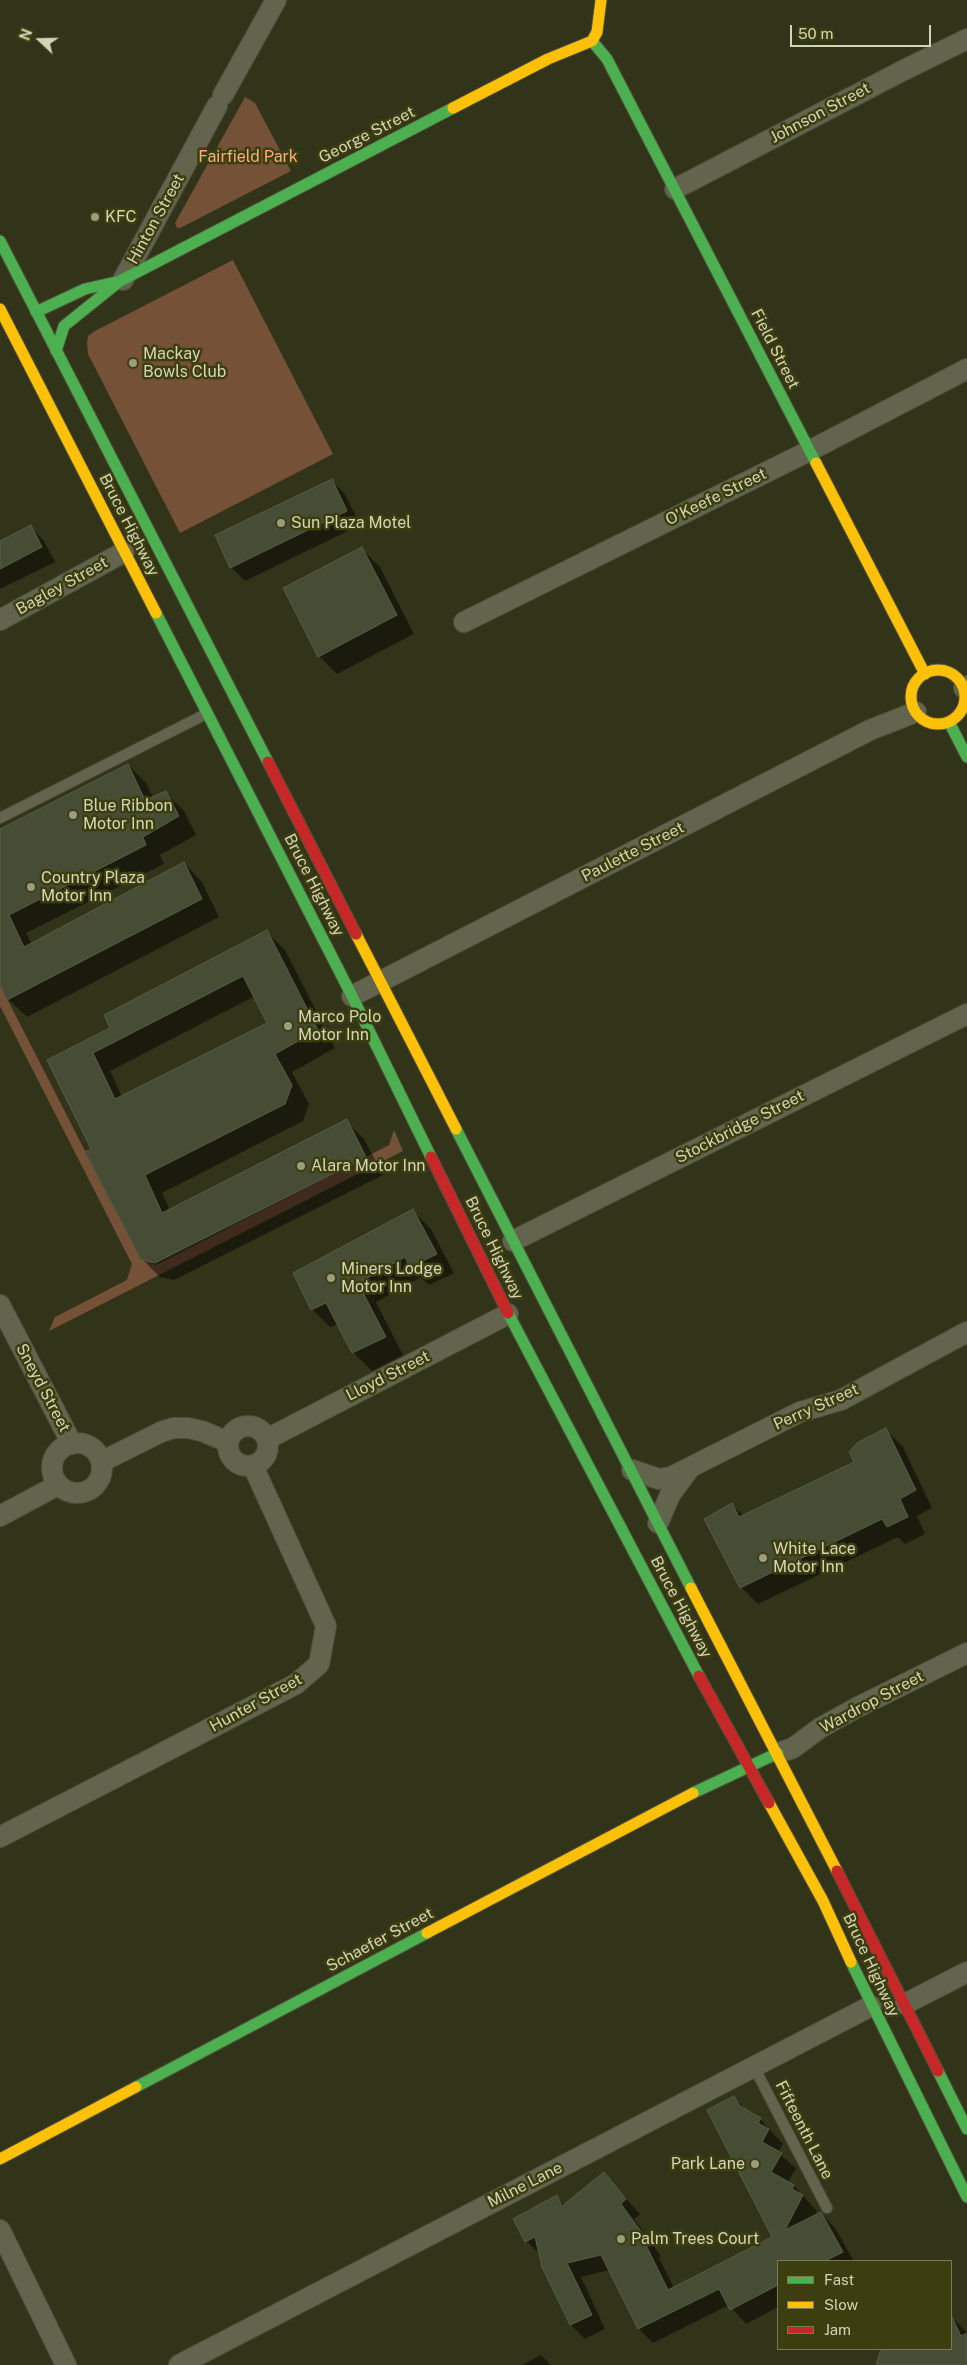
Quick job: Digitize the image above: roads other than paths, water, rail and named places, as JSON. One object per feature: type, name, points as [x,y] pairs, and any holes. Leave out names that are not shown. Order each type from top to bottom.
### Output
[{"type":"main road","points":[[592,41],[596,32],[602,0]]},
{"type":"main road","name":"Field Street","points":[[592,41],[607,59],[925,674]]},
{"type":"main road","name":"George Street","points":[[56,351],[60,334],[65,325],[121,281],[540,63],[592,41]]},
{"type":"main road","name":"Bruce Highway","points":[[0,241],[632,1470],[723,1653],[778,1753],[967,2129]]},
{"type":"main road","name":"George Street","points":[[36,312],[85,288],[121,281]]},
{"type":"main road","name":"Bruce Highway","points":[[1,304],[120,543],[352,996],[508,1314],[671,1625],[823,1901],[871,2006],[967,2197]]},
{"type":"main road","points":[[31,326],[36,312]]},
{"type":"main road","points":[[104,485],[120,543]]},
{"type":"main road","points":[[940,670],[949,672],[957,677],[965,687],[963,708],[949,722],[930,723],[916,712],[912,699],[913,688],[925,674],[940,670]]},
{"type":"main road","points":[[949,722],[967,757]]},
{"type":"main road","name":"Schaefer Street","points":[[0,2159],[686,1796],[778,1753]]},
{"type":"street","name":"Hinton Street","points":[[121,281],[276,0]]},
{"type":"street","name":"Johnson Street","points":[[675,189],[967,39]]},
{"type":"street","name":"O'Keefe Street","points":[[464,622],[967,369]]},
{"type":"street","name":"Bagley Street","points":[[0,620],[120,543]]},
{"type":"street","name":"Paulette Street","points":[[352,996],[870,730],[916,712]]},
{"type":"street","name":"Stockbridge Street","points":[[513,1241],[967,1014]]},
{"type":"street","name":"Sneyd Street","points":[[0,1305],[72,1444]]},
{"type":"street","name":"Lloyd Street","points":[[267,1438],[508,1314]]},
{"type":"street","name":"Perry Street","points":[[632,1470],[660,1479],[671,1477],[800,1412],[840,1400],[967,1332]]},
{"type":"street","points":[[250,1426],[257,1428],[267,1438],[268,1446],[264,1459],[253,1466],[240,1465],[230,1456],[228,1442],[236,1430],[250,1426]]},
{"type":"street","points":[[101,1462],[161,1432],[173,1428],[188,1428],[202,1431],[228,1442]]},
{"type":"street","points":[[72,1444],[86,1445],[93,1449],[101,1462],[99,1480],[89,1490],[73,1493],[58,1485],[54,1476],[53,1464],[58,1453],[72,1444]]},
{"type":"street","name":"Hunter Street","points":[[0,1837],[296,1684],[319,1664],[326,1626],[253,1466]]},
{"type":"street","name":"Perry Street","points":[[658,1523],[670,1495],[690,1467]]},
{"type":"street","points":[[0,1516],[58,1485]]},
{"type":"street","name":"Wardrop Street","points":[[778,1753],[793,1748],[820,1728],[856,1708],[967,1653]]},
{"type":"street","points":[[905,2004],[967,1972]]},
{"type":"street","name":"Milne Lane","points":[[179,2365],[871,2006]]},
{"type":"street","points":[[0,2230],[66,2365]]},
{"type":"lane","points":[[0,818],[207,713]]},
{"type":"lane","name":"Fifteenth Lane","points":[[754,2066],[827,2208]]},
{"type":"place","name":"KFC","points":[[95,217]]},
{"type":"place","name":"Mackay Bowls Club","points":[[133,363]]},
{"type":"place","name":"Sun Plaza Motel","points":[[281,523]]},
{"type":"place","name":"Blue Ribbon Motor Inn","points":[[73,815]]},
{"type":"place","name":"Country Plaza Motor Inn","points":[[31,887]]},
{"type":"place","name":"Marco Polo Motor Inn","points":[[288,1026]]},
{"type":"place","name":"Alara Motor Inn","points":[[301,1166]]},
{"type":"place","name":"Miners Lodge Motor Inn","points":[[331,1278]]},
{"type":"place","name":"White Lace Motor Inn","points":[[763,1558]]},
{"type":"place","name":"Park Lane","points":[[755,2164]]},
{"type":"place","name":"Palm Trees Court","points":[[621,2239]]},
{"type":"park label","name":"Fairfield Park","points":[[248,157]]}]
